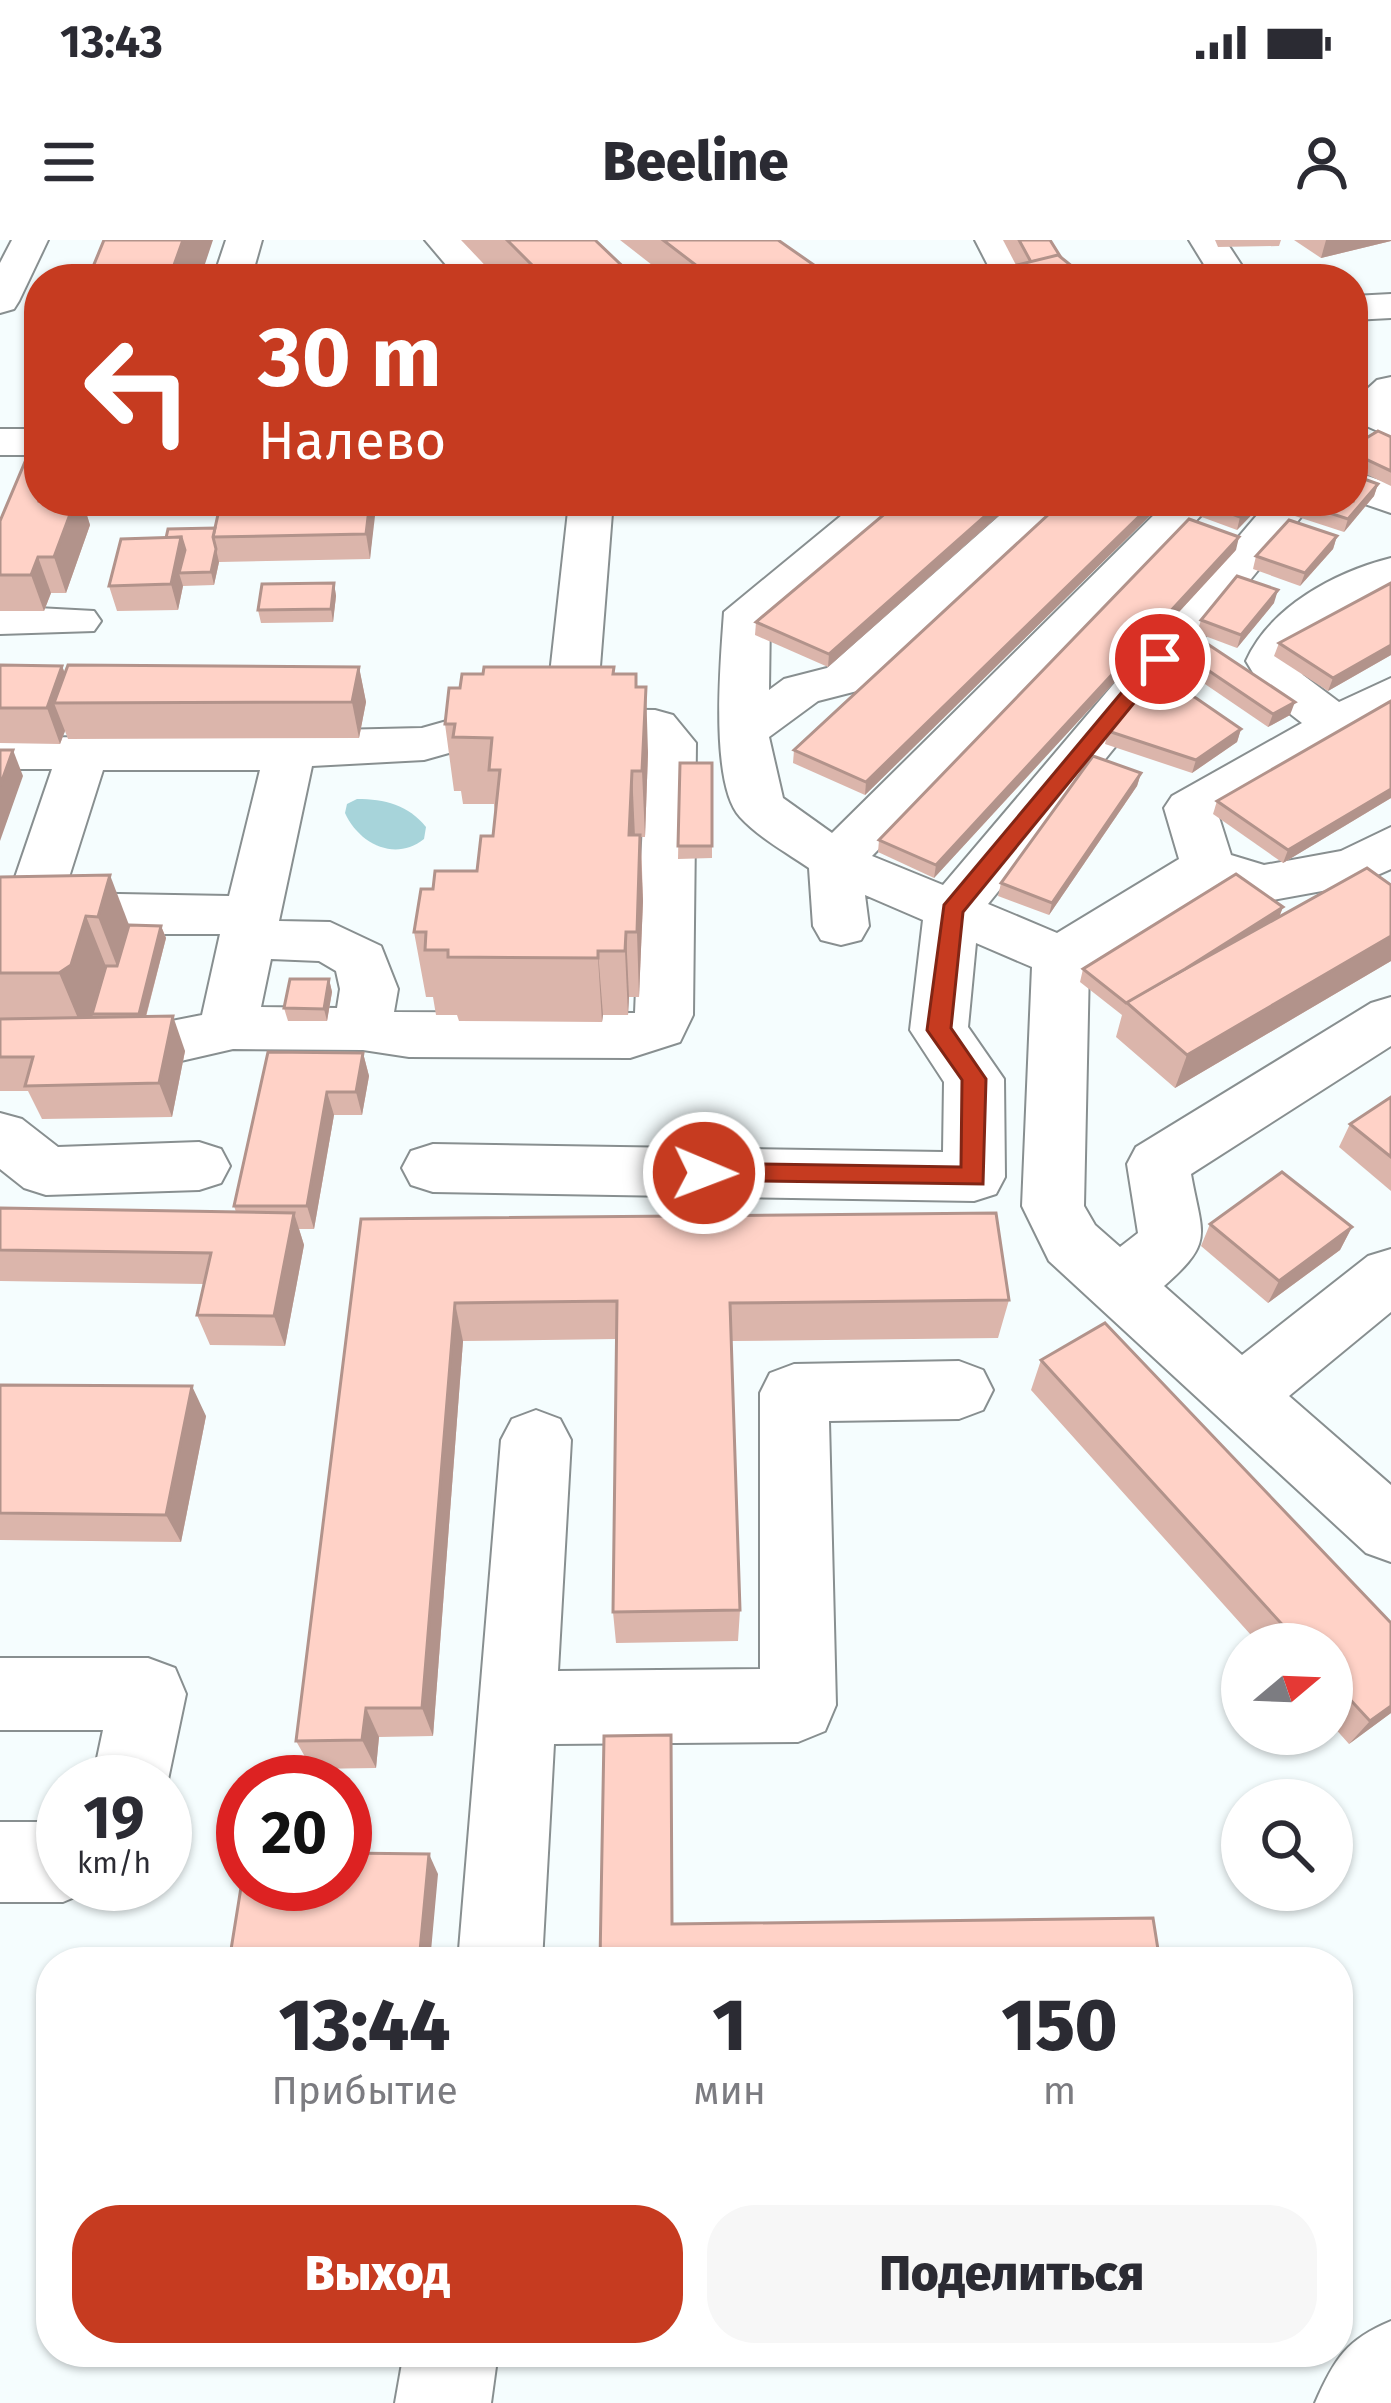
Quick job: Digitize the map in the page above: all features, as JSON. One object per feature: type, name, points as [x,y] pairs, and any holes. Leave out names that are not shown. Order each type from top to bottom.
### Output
[{"type":"street","points":[[443,240],[465,264]]},
{"type":"street","points":[[0,301],[18,247]]},
{"type":"street","points":[[573,692],[590,516]]},
{"type":"street","points":[[867,516],[747,612],[743,732],[759,806],[836,861],[1061,957]]},
{"type":"street","points":[[743,732],[801,690],[844,679],[1025,516]]},
{"type":"street","points":[[841,926],[836,861],[1178,516]]},
{"type":"street","points":[[1201,516],[1255,545]]},
{"type":"street","points":[[433,1168],[974,1177],[974,1079],[939,1030],[952,910],[1108,764],[1167,685],[1255,545],[1279,516]]},
{"type":"street","points":[[1336,724],[1284,686],[1270,661],[1274,645],[1294,626],[1391,572]]},
{"type":"street","points":[[0,620],[77,621]]},
{"type":"street","points":[[1208,866],[1190,808],[1391,693]]},
{"type":"street","points":[[0,753],[289,754],[335,746],[424,744],[493,724],[640,723],[665,732],[683,768],[664,1015],[659,1027],[630,1037],[410,1036],[363,1029],[228,1028],[194,1044],[176,1046],[0,1045]]},
{"type":"street","points":[[83,753],[21,876],[37,892],[40,904],[49,911],[153,927],[250,927],[348,950],[368,973],[363,1029]]},
{"type":"street","points":[[228,1028],[289,754]]},
{"type":"street","points":[[1208,866],[1262,884],[1379,867]]},
{"type":"street","points":[[1061,957],[1208,866]]},
{"type":"street","points":[[1061,957],[1052,1206],[1072,1243],[1391,1531]]},
{"type":"street","points":[[1120,1285],[1171,1242],[1158,1165],[1391,1018]]},
{"type":"street","points":[[0,1136],[46,1171],[199,1166]]},
{"type":"street","points":[[1241,1395],[1391,1275]]},
{"type":"street","points":[[520,1708],[798,1705],[794,1393],[959,1390]]},
{"type":"street","points":[[501,1947],[536,1439]]},
{"type":"street","points":[[0,1694],[148,1694],[136,1755]]},
{"type":"street","points":[[0,1862],[36,1862]]},
{"type":"street","points":[[442,2403],[448,2367]]},
{"type":"street","points":[[1363,2403],[1391,2369]]},
{"type":"shaded area","points":[[357,799],[404,808],[426,827],[424,839],[401,849],[369,841],[345,813],[347,804]]},
{"type":"building","points":[[104,240],[183,240],[174,264],[94,264]]},
{"type":"building","points":[[507,240],[595,240],[620,264],[531,264]]},
{"type":"building","points":[[663,240],[778,240],[812,264],[694,264]]},
{"type":"building","points":[[1019,240],[1050,240],[1060,256],[1031,262]]},
{"type":"building","points":[[1058,255],[1069,264],[1021,264]]},
{"type":"building","points":[[1378,431],[1391,437],[1391,471],[1368,460],[1368,437]]},
{"type":"building","points":[[24,464],[24,516],[69,516],[54,557],[38,557],[31,575],[0,575],[0,521]]},
{"type":"building","points":[[218,516],[368,516],[366,534],[213,537]]},
{"type":"building","points":[[882,516],[985,516],[829,654],[756,622]]},
{"type":"building","points":[[1047,516],[1140,516],[866,782],[794,750]]},
{"type":"building","points":[[1189,519],[1239,537],[936,865],[879,840]]},
{"type":"building","points":[[1289,520],[1337,536],[1305,573],[1256,556]]},
{"type":"building","points":[[215,528],[211,572],[179,573],[185,550],[181,537],[166,538],[168,529]]},
{"type":"building","points":[[181,537],[171,584],[109,586],[121,539]]},
{"type":"building","points":[[1237,576],[1278,590],[1241,635],[1201,620]]},
{"type":"building","points":[[334,583],[331,609],[258,610],[262,584]]},
{"type":"building","points":[[1391,583],[1391,645],[1333,678],[1279,643]]},
{"type":"building","points":[[1203,641],[1295,702],[1273,714],[1181,652]]},
{"type":"building","points":[[0,665],[62,666],[47,708],[0,708]]},
{"type":"building","points":[[68,665],[359,667],[352,702],[54,703]]},
{"type":"building","points":[[484,667],[614,667],[613,674],[636,674],[636,687],[646,687],[642,771],[632,771],[629,835],[640,835],[637,932],[626,932],[625,951],[598,951],[598,958],[448,957],[448,950],[425,950],[426,932],[414,932],[421,889],[433,889],[435,871],[477,871],[481,836],[493,836],[500,770],[489,770],[492,738],[453,737],[455,724],[445,724],[449,688],[460,688],[462,674],[483,674]]},
{"type":"building","points":[[1151,677],[1196,698],[1241,729],[1196,760],[1108,731]]},
{"type":"building","points":[[1391,701],[1391,789],[1288,850],[1217,801]]},
{"type":"building","points":[[0,750],[13,750],[0,786]]},
{"type":"building","points":[[1093,756],[1141,773],[1052,903],[1001,883]]},
{"type":"building","points":[[680,763],[712,763],[712,846],[678,846]]},
{"type":"building","points":[[1367,868],[1391,885],[1391,936],[1187,1055],[1126,1002]]},
{"type":"building","points":[[1236,874],[1283,907],[1126,1003],[1083,969]]},
{"type":"building","points":[[110,875],[98,917],[86,916],[71,965],[59,973],[0,973],[0,877]]},
{"type":"building","points":[[129,925],[161,926],[139,1014],[92,1014],[106,966],[117,966]]},
{"type":"building","points":[[290,979],[329,979],[324,1009],[284,1008]]},
{"type":"building","points":[[173,1016],[159,1083],[25,1086],[33,1057],[0,1057],[0,1019]]},
{"type":"building","points":[[268,1052],[363,1053],[356,1092],[327,1092],[307,1206],[234,1206]]},
{"type":"building","points":[[1391,1097],[1391,1157],[1350,1124]]},
{"type":"building","points":[[1282,1172],[1352,1227],[1279,1281],[1210,1224]]},
{"type":"building","points":[[0,1208],[294,1213],[274,1316],[197,1315],[211,1253],[0,1250]]},
{"type":"building","points":[[996,1213],[1009,1300],[730,1303],[740,1610],[613,1612],[617,1301],[455,1303],[422,1708],[366,1708],[362,1740],[296,1741],[361,1219]]},
{"type":"building","points":[[1105,1323],[1391,1623],[1391,1706],[1370,1721],[1353,1703],[1353,1623],[1281,1623],[1041,1360]]},
{"type":"building","points":[[0,1385],[192,1386],[166,1515],[0,1513]]},
{"type":"building","points":[[671,1735],[672,1924],[1153,1918],[1158,1947],[600,1947],[604,1736]]},
{"type":"building","points":[[372,1853],[429,1854],[420,1947],[231,1947],[237,1911],[372,1911]]},
{"type":"route","points":[[704,1173],[974,1177],[974,1079],[939,1030],[952,910],[1160,659]]}]
